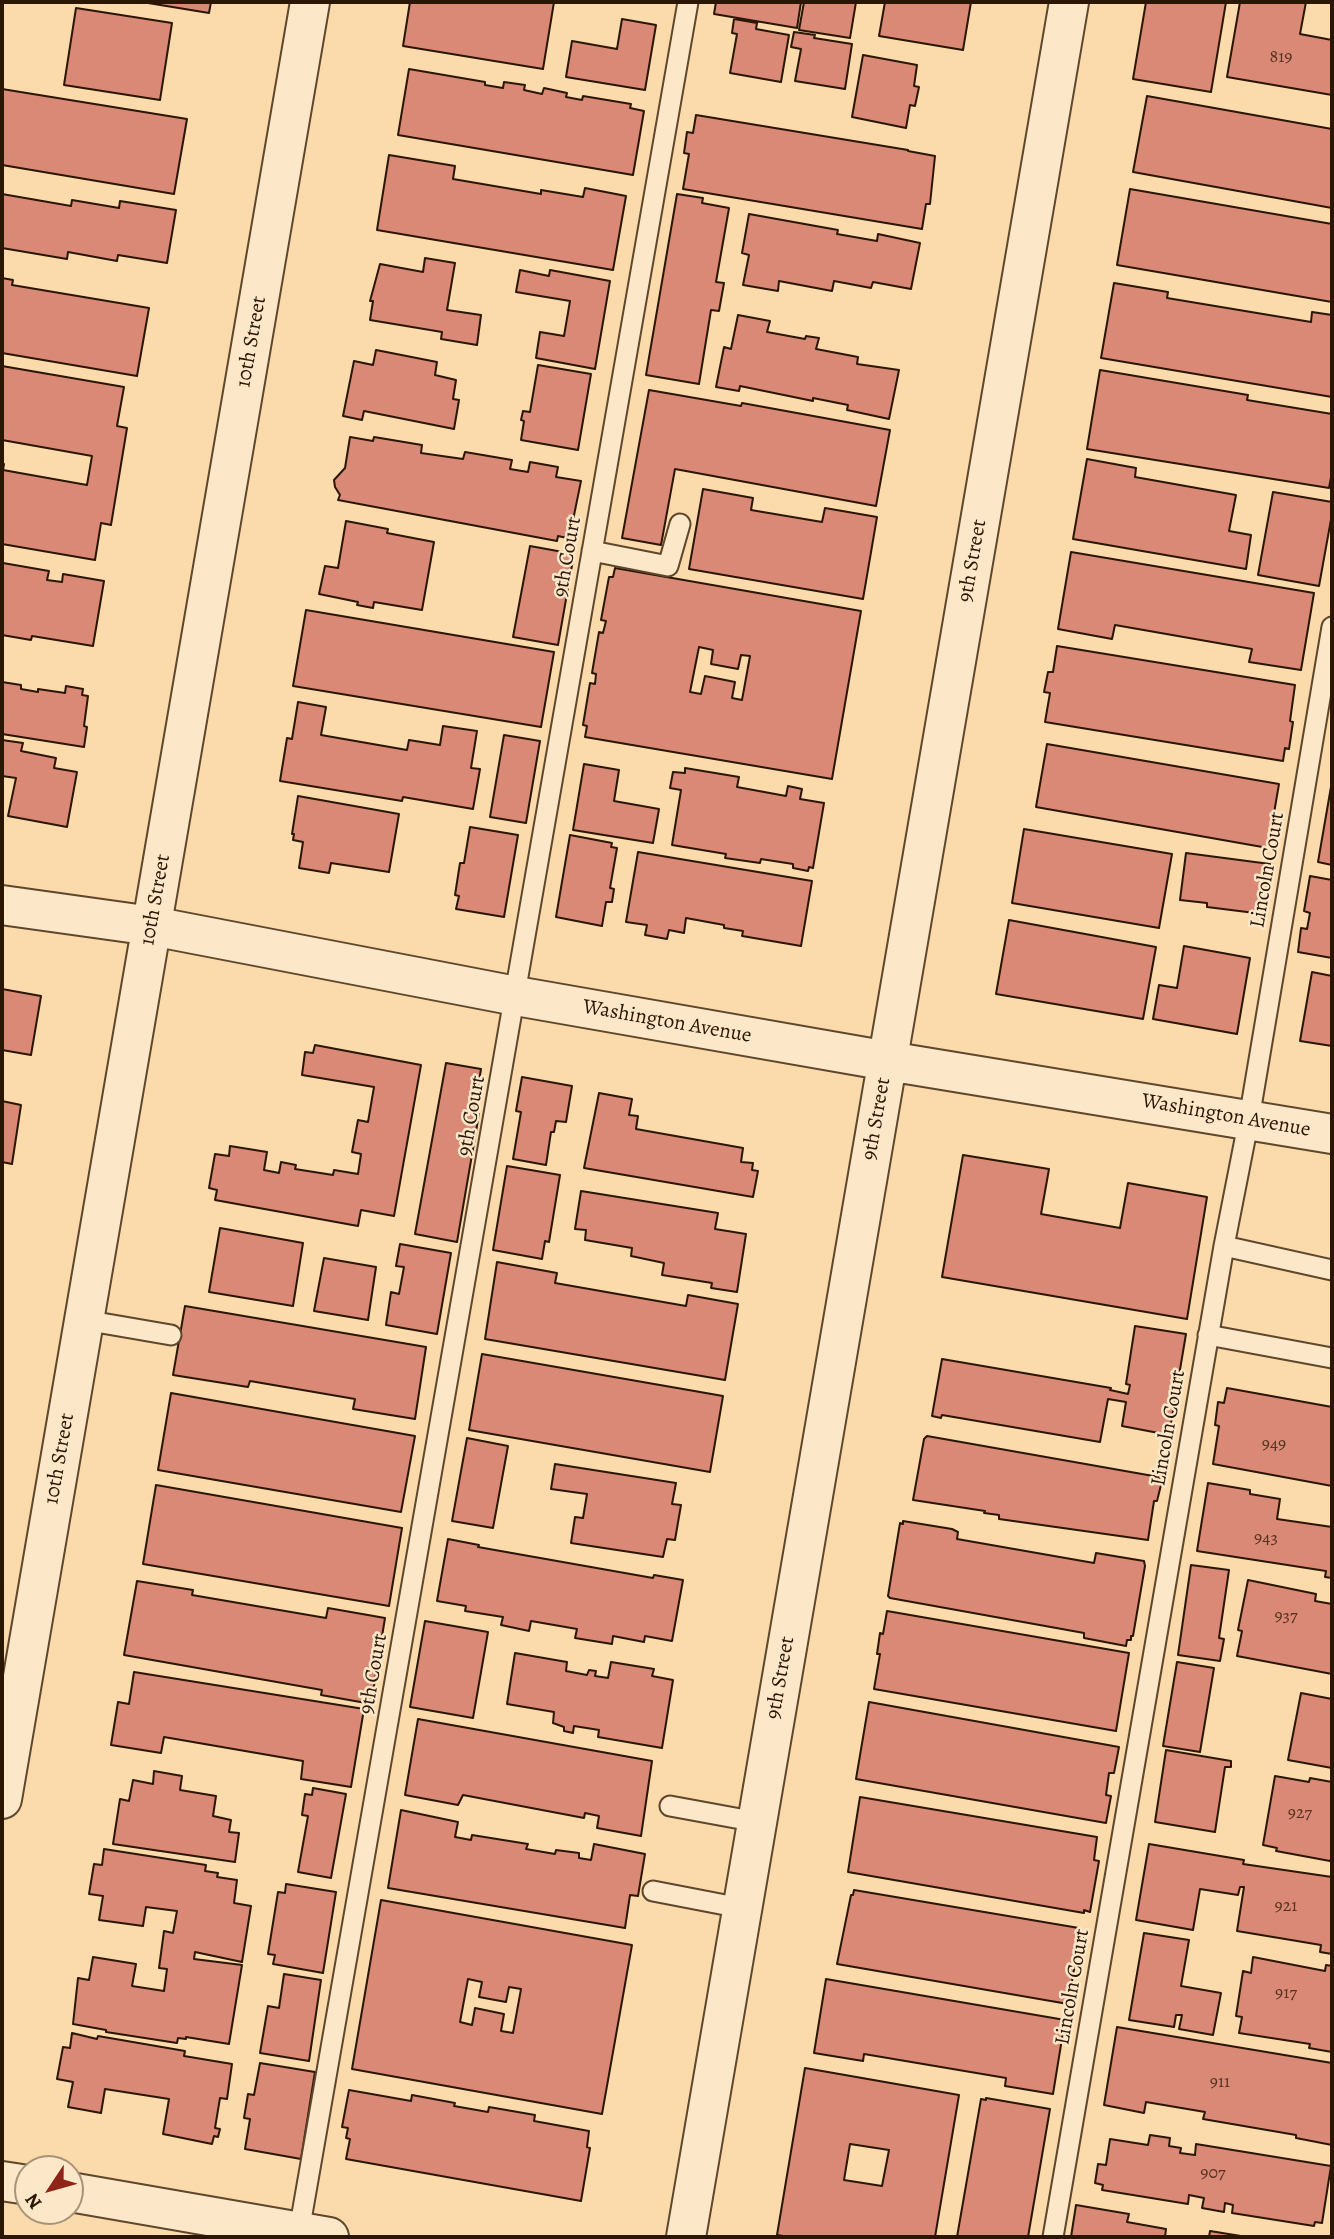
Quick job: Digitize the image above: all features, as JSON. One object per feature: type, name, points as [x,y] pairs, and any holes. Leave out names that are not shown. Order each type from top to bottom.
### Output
[{"type":"street","name":"10th Street","points":[[2,1799],[310,2]]},
{"type":"street","name":"9th Street","points":[[686,2237],[1069,2]]},
{"type":"street","name":"Washington Avenue","points":[[2,905],[152,926],[516,996],[1332,1134]]},
{"type":"street","points":[[84,2195],[309,2236]]},
{"type":"lane","name":"9th Court","points":[[309,2236],[516,996],[688,2]]},
{"type":"lane","points":[[592,551],[668,566],[680,524]]},
{"type":"lane","name":"Lincoln Court","points":[[1053,2237],[1208,1335],[1249,1119],[1332,627]]},
{"type":"lane","points":[[1224,1245],[1332,1270]]},
{"type":"lane","points":[[84,1320],[171,1335]]},
{"type":"lane","points":[[1208,1335],[1332,1358]]},
{"type":"lane","points":[[670,1806],[757,1822]]},
{"type":"lane","points":[[653,1891],[741,1908]]},
{"type":"building","points":[[142,2],[211,2],[209,13]]},
{"type":"building","points":[[410,2],[554,2],[543,69],[403,46]]},
{"type":"building","points":[[716,2],[801,2],[797,28],[714,14]]},
{"type":"building","points":[[804,2],[856,2],[850,38],[799,30]]},
{"type":"building","points":[[885,2],[971,2],[963,50],[879,36]]},
{"type":"building","points":[[1146,2],[1226,2],[1211,92],[1133,79]]},
{"type":"building","points":[[1240,2],[1306,2],[1300,34],[1332,40],[1332,95],[1227,77]]},
{"type":"building","points":[[76,8],[172,23],[160,100],[64,85]]},
{"type":"building","points":[[622,19],[656,25],[645,90],[566,77],[572,41],[617,49]]},
{"type":"building","points":[[734,19],[757,23],[756,29],[789,35],[781,82],[730,73],[737,34],[732,33]]},
{"type":"building","points":[[794,32],[852,44],[845,89],[795,81],[801,49],[791,47]]},
{"type":"building","points":[[863,55],[917,65],[914,86],[919,87],[915,106],[910,105],[906,128],[852,117]]},
{"type":"building","points":[[409,69],[485,82],[485,85],[503,88],[504,82],[525,85],[524,90],[542,94],[544,88],[567,93],[566,97],[582,100],[583,96],[631,104],[630,108],[644,111],[633,175],[398,135]]},
{"type":"building","points":[[2,89],[187,119],[174,194],[2,165]]},
{"type":"building","points":[[1147,96],[1332,129],[1332,208],[1133,172]]},
{"type":"building","points":[[696,115],[935,156],[930,204],[926,204],[922,229],[683,189],[689,154],[684,153],[687,132],[693,133]]},
{"type":"building","points":[[389,155],[455,166],[453,179],[541,194],[541,190],[583,197],[585,188],[626,196],[613,270],[377,230]]},
{"type":"building","points":[[1130,189],[1332,224],[1332,302],[1117,265]]},
{"type":"building","points":[[2,194],[71,206],[72,200],[119,208],[120,201],[176,210],[167,263],[118,255],[117,261],[68,252],[67,259],[2,248]]},
{"type":"building","points":[[677,194],[703,198],[702,203],[729,208],[716,282],[724,283],[719,311],[711,310],[699,384],[646,375]]},
{"type":"building","points":[[749,214],[838,230],[837,234],[877,241],[878,234],[920,243],[911,289],[873,282],[871,288],[834,281],[832,291],[779,281],[778,291],[743,285],[749,255],[742,253]]},
{"type":"building","points":[[425,258],[455,263],[447,310],[481,315],[477,345],[441,339],[442,332],[370,320],[373,301],[370,301],[380,264],[423,272]]},
{"type":"building","points":[[520,270],[549,276],[550,270],[610,281],[595,369],[536,358],[540,332],[564,336],[570,301],[516,292]]},
{"type":"building","points":[[2,278],[13,280],[12,285],[149,308],[137,376],[2,353]]},
{"type":"building","points":[[1114,283],[1168,292],[1167,298],[1311,322],[1312,312],[1332,315],[1332,397],[1101,358]]},
{"type":"building","points":[[738,315],[770,321],[767,332],[805,339],[806,336],[819,338],[816,349],[858,357],[857,364],[899,370],[889,419],[847,410],[848,405],[813,398],[813,401],[740,386],[739,391],[716,387],[724,347],[731,349]]},
{"type":"building","points":[[376,350],[437,362],[435,375],[456,380],[453,399],[459,400],[454,429],[364,411],[362,420],[343,416],[354,361],[373,365]]},
{"type":"building","points":[[538,365],[591,374],[578,450],[521,440],[523,411],[530,412]]},
{"type":"building","points":[[2,366],[124,387],[117,426],[127,428],[111,525],[101,523],[95,560],[2,544],[2,464],[3,470],[87,485],[92,456],[2,440]]},
{"type":"building","points":[[1100,370],[1248,395],[1247,400],[1332,414],[1332,472],[1329,488],[1087,449]]},
{"type":"building","points":[[649,390],[741,406],[742,403],[890,430],[876,506],[675,469],[661,545],[622,538]]},
{"type":"building","points":[[350,437],[373,441],[374,437],[422,445],[421,453],[463,459],[465,452],[512,460],[510,469],[528,472],[530,462],[558,467],[556,477],[581,481],[571,530],[569,529],[567,538],[558,536],[557,541],[338,500],[340,495],[334,480],[345,468]]},
{"type":"building","points":[[1087,459],[1136,468],[1135,477],[1236,495],[1229,531],[1251,535],[1246,569],[1073,539]]},
{"type":"building","points":[[703,489],[753,498],[751,510],[822,522],[825,508],[877,517],[863,599],[689,569]]},
{"type":"building","points":[[1273,492],[1332,502],[1319,586],[1258,575]]},
{"type":"building","points":[[346,521],[388,529],[387,533],[434,542],[422,610],[374,602],[373,608],[319,594],[325,566],[338,568]]},
{"type":"building","points":[[530,546],[574,554],[558,645],[513,637]]},
{"type":"building","points":[[1071,552],[1314,593],[1301,670],[1249,662],[1252,649],[1115,625],[1112,639],[1058,629]]},
{"type":"building","points":[[3,563],[49,571],[47,580],[62,582],[63,574],[104,581],[93,646],[32,636],[31,640],[2,635]]},
{"type":"building","points":[[615,568],[861,611],[832,779],[585,737],[587,726],[583,725],[590,683],[595,684],[596,674],[592,673],[599,632],[603,633],[606,621],[601,620],[609,577],[613,577]],"holes":[[[699,647],[713,650],[711,664],[738,669],[741,655],[750,656],[742,700],[732,698],[735,682],[705,676],[701,694],[690,692]]]},
{"type":"building","points":[[306,610],[554,652],[541,727],[293,686]]},
{"type":"building","points":[[1057,646],[1295,685],[1289,749],[1285,748],[1283,761],[1045,722],[1050,693],[1044,692],[1048,672],[1053,672]]},
{"type":"building","points":[[2,682],[21,685],[21,689],[38,692],[38,689],[65,693],[66,686],[83,689],[82,695],[88,696],[84,747],[2,734]]},
{"type":"building","points":[[298,702],[326,707],[321,735],[407,750],[409,740],[440,745],[443,726],[477,731],[471,768],[480,769],[473,809],[403,797],[402,801],[280,781],[287,738],[292,739]]},
{"type":"building","points":[[504,735],[540,741],[526,823],[490,817]]},
{"type":"building","points":[[2,740],[23,743],[21,751],[56,758],[54,768],[77,772],[67,827],[8,816],[16,778],[2,776]]},
{"type":"building","points":[[1047,744],[1279,784],[1268,848],[1036,807]]},
{"type":"building","points":[[584,764],[619,770],[614,801],[659,809],[653,843],[573,830]]},
{"type":"building","points":[[685,768],[739,777],[737,787],[786,796],[788,786],[802,789],[800,799],[824,803],[813,868],[809,867],[808,871],[793,868],[793,864],[761,859],[760,863],[725,858],[726,854],[672,845],[681,790],[670,788],[673,772],[685,773]]},
{"type":"building","points":[[1332,781],[1332,865],[1318,862]]},
{"type":"building","points":[[298,796],[399,814],[389,872],[331,863],[329,873],[299,868],[303,842],[293,840],[292,834]]},
{"type":"building","points":[[470,827],[518,835],[504,917],[456,909],[459,896],[455,895],[460,863],[464,863]]},
{"type":"building","points":[[1024,829],[1172,854],[1159,928],[1012,903]]},
{"type":"building","points":[[570,835],[612,843],[611,847],[617,848],[610,888],[614,889],[612,902],[606,902],[602,926],[556,917]]},
{"type":"building","points":[[638,852],[812,881],[801,946],[742,936],[743,931],[686,918],[684,933],[669,930],[667,939],[645,935],[647,925],[626,922]]},
{"type":"building","points":[[1186,853],[1270,864],[1263,914],[1207,907],[1207,903],[1180,900]]},
{"type":"building","points":[[1310,876],[1332,880],[1332,958],[1298,952],[1301,928],[1307,929],[1310,913],[1304,911]]},
{"type":"building","points":[[1009,920],[1156,947],[1143,1019],[996,994]]},
{"type":"building","points":[[1184,946],[1250,958],[1237,1034],[1153,1019],[1159,985],[1177,988]]},
{"type":"building","points":[[1312,972],[1332,976],[1332,1046],[1300,1041]]},
{"type":"building","points":[[2,989],[41,996],[31,1055],[2,1050]]},
{"type":"building","points":[[315,1045],[421,1065],[394,1216],[361,1210],[358,1226],[215,1200],[217,1190],[209,1188],[215,1154],[229,1156],[230,1146],[267,1152],[264,1170],[279,1173],[281,1162],[296,1165],[295,1169],[333,1175],[334,1170],[358,1174],[361,1154],[352,1152],[358,1120],[368,1122],[374,1087],[302,1075],[305,1052],[313,1053]]},
{"type":"building","points":[[446,1063],[481,1069],[474,1113],[479,1114],[457,1242],[415,1234]]},
{"type":"building","points":[[522,1077],[572,1086],[566,1122],[556,1121],[554,1132],[551,1132],[546,1165],[513,1159],[521,1112],[516,1111]]},
{"type":"building","points":[[599,1093],[632,1099],[629,1115],[638,1116],[636,1129],[743,1148],[741,1162],[753,1163],[752,1170],[758,1171],[753,1197],[584,1168]]},
{"type":"building","points":[[2,1101],[21,1105],[12,1164],[2,1162]]},
{"type":"building","points":[[963,1155],[1049,1169],[1041,1214],[1120,1228],[1128,1183],[1207,1197],[1187,1319],[942,1277]]},
{"type":"building","points":[[507,1166],[560,1175],[549,1242],[545,1241],[542,1259],[493,1250]]},
{"type":"building","points":[[581,1191],[718,1213],[715,1229],[746,1234],[737,1292],[711,1288],[712,1283],[662,1275],[664,1263],[631,1256],[632,1248],[585,1240],[586,1230],[575,1229]]},
{"type":"building","points":[[220,1228],[303,1243],[293,1306],[209,1292]]},
{"type":"building","points":[[400,1244],[451,1253],[437,1334],[386,1325],[391,1292],[399,1294],[404,1267],[396,1266]]},
{"type":"building","points":[[324,1258],[376,1267],[368,1320],[314,1311]]},
{"type":"building","points":[[497,1262],[557,1273],[555,1283],[686,1306],[688,1295],[738,1304],[725,1380],[485,1339]]},
{"type":"building","points":[[185,1306],[426,1347],[415,1419],[353,1409],[355,1399],[250,1381],[248,1387],[173,1375]]},
{"type":"building","points":[[1135,1326],[1186,1334],[1169,1435],[1122,1426],[1126,1402],[1108,1399],[1100,1442],[942,1415],[941,1418],[932,1416],[942,1359],[1111,1388],[1110,1390],[1128,1394],[1130,1385],[1126,1384]]},
{"type":"building","points":[[482,1354],[723,1396],[710,1472],[469,1430]]},
{"type":"building","points":[[1227,1388],[1332,1407],[1332,1486],[1213,1464],[1219,1426],[1215,1425],[1218,1402],[1224,1403]]},
{"type":"building","points":[[171,1393],[415,1436],[401,1512],[158,1470]]},
{"type":"building","points":[[927,1436],[1159,1477],[1162,1481],[1157,1501],[1154,1501],[1148,1540],[999,1519],[999,1515],[984,1513],[985,1511],[913,1500],[924,1439]]},
{"type":"building","points":[[467,1438],[508,1446],[493,1528],[452,1521]]},
{"type":"building","points":[[555,1464],[676,1483],[672,1504],[681,1505],[675,1540],[667,1539],[663,1557],[571,1543],[575,1517],[583,1518],[587,1494],[551,1489]]},
{"type":"building","points":[[1208,1483],[1250,1490],[1250,1494],[1280,1499],[1277,1519],[1332,1527],[1332,1578],[1325,1577],[1326,1571],[1197,1551]]},
{"type":"building","points":[[156,1485],[402,1528],[389,1606],[143,1564]]},
{"type":"building","points":[[903,1521],[952,1529],[958,1532],[957,1539],[1094,1563],[1096,1553],[1144,1561],[1131,1640],[1127,1640],[1126,1646],[1084,1638],[1084,1633],[890,1598],[888,1596],[900,1523],[903,1524]]},
{"type":"building","points":[[448,1539],[479,1545],[478,1547],[653,1578],[654,1575],[683,1580],[672,1641],[645,1636],[644,1642],[613,1636],[612,1644],[575,1638],[577,1629],[531,1621],[529,1631],[501,1625],[503,1617],[465,1611],[466,1606],[437,1601]]},
{"type":"building","points":[[1191,1565],[1229,1570],[1219,1638],[1224,1639],[1220,1661],[1178,1655]]},
{"type":"building","points":[[1248,1580],[1316,1594],[1315,1601],[1332,1604],[1332,1674],[1237,1656],[1242,1631],[1238,1630]]},
{"type":"building","points":[[137,1581],[193,1590],[192,1595],[326,1618],[328,1608],[385,1618],[372,1698],[367,1697],[366,1703],[321,1695],[322,1690],[124,1655]]},
{"type":"building","points":[[887,1611],[1129,1653],[1116,1731],[874,1689],[880,1654],[877,1654],[880,1633],[883,1634]]},
{"type":"building","points":[[425,1621],[488,1632],[473,1718],[410,1707]]},
{"type":"building","points":[[515,1653],[567,1662],[566,1671],[587,1675],[589,1670],[596,1671],[595,1676],[608,1678],[611,1662],[654,1669],[652,1676],[673,1680],[662,1748],[598,1737],[599,1730],[574,1726],[573,1733],[564,1731],[564,1727],[553,1723],[554,1712],[507,1704]]},
{"type":"building","points":[[1177,1662],[1214,1668],[1200,1752],[1163,1746]]},
{"type":"building","points":[[134,1672],[364,1709],[351,1787],[301,1779],[303,1761],[164,1737],[161,1753],[111,1745],[118,1702],[129,1704]]},
{"type":"building","points":[[1301,1693],[1332,1699],[1332,1768],[1288,1760]]},
{"type":"building","points":[[869,1702],[1119,1747],[1114,1773],[1109,1773],[1106,1795],[1111,1796],[1106,1823],[856,1779]]},
{"type":"building","points":[[418,1719],[652,1761],[641,1836],[597,1828],[599,1816],[585,1813],[584,1818],[463,1795],[458,1805],[405,1795]]},
{"type":"building","points":[[1166,1750],[1231,1761],[1231,1767],[1225,1767],[1215,1832],[1155,1822]]},
{"type":"building","points":[[154,1771],[182,1776],[180,1790],[216,1796],[213,1816],[231,1820],[229,1832],[239,1833],[235,1862],[113,1844],[120,1799],[129,1801],[133,1780],[153,1784]]},
{"type":"building","points":[[1275,1776],[1309,1782],[1310,1778],[1332,1782],[1330,1861],[1276,1851],[1277,1848],[1263,1845]]},
{"type":"building","points":[[313,1788],[346,1794],[331,1878],[298,1872],[308,1816],[302,1815],[305,1794],[312,1795]]},
{"type":"building","points":[[860,1797],[1097,1837],[1094,1860],[1099,1861],[1090,1912],[848,1872]]},
{"type":"building","points":[[401,1810],[458,1822],[455,1837],[471,1840],[472,1835],[528,1844],[526,1849],[555,1854],[556,1850],[579,1853],[579,1858],[591,1860],[594,1844],[645,1854],[638,1896],[630,1895],[625,1928],[388,1888]]},
{"type":"building","points":[[1149,1844],[1244,1860],[1243,1864],[1332,1877],[1332,1954],[1320,1952],[1321,1945],[1237,1931],[1244,1887],[1240,1887],[1238,1895],[1200,1889],[1193,1930],[1136,1920]]},
{"type":"building","points":[[104,1849],[206,1865],[205,1871],[218,1873],[217,1877],[237,1880],[234,1903],[251,1906],[242,1962],[195,1952],[194,1959],[242,1965],[229,2044],[186,2037],[178,2038],[177,2043],[73,2024],[78,1978],[89,1980],[93,1957],[136,1964],[132,1986],[164,1991],[167,1969],[159,1968],[164,1931],[173,1933],[177,1911],[146,1907],[143,1926],[99,1920],[103,1896],[89,1894],[94,1864],[102,1865]]},
{"type":"building","points":[[286,1884],[336,1892],[323,1973],[273,1964],[275,1955],[268,1954],[278,1892],[285,1893]]},
{"type":"building","points":[[854,1890],[1079,1928],[1079,1933],[1085,1934],[1080,1959],[1076,1958],[1068,2004],[837,1964]]},
{"type":"building","points":[[381,1900],[632,1945],[602,2114],[352,2069]],"holes":[[[468,1979],[482,1982],[479,1997],[506,2002],[509,1987],[521,1989],[513,2033],[501,2031],[504,2014],[475,2008],[472,2025],[460,2022]]]},
{"type":"building","points":[[1144,1933],[1189,1940],[1181,1986],[1221,1993],[1213,2035],[1179,2029],[1182,2015],[1176,2015],[1174,2027],[1129,2020]]},
{"type":"building","points":[[1253,1957],[1325,1971],[1326,1965],[1332,1966],[1332,2052],[1309,2048],[1310,2044],[1239,2033],[1242,2017],[1236,2016],[1243,1971],[1251,1973]]},
{"type":"building","points":[[284,1974],[321,1980],[309,2061],[260,2053],[268,2006],[279,2008]]},
{"type":"building","points":[[826,1979],[1065,2020],[1053,2094],[1005,2086],[1006,2078],[864,2054],[863,2061],[814,2053]]},
{"type":"building","points":[[1117,2027],[1332,2063],[1332,2145],[1296,2138],[1296,2135],[1203,2119],[1205,2112],[1146,2102],[1144,2113],[1104,2105]]},
{"type":"building","points":[[72,2033],[185,2051],[184,2056],[232,2064],[227,2099],[220,2098],[215,2128],[220,2129],[218,2137],[214,2136],[212,2144],[163,2134],[169,2099],[105,2089],[101,2113],[68,2107],[73,2082],[57,2079],[63,2047],[70,2048]]},
{"type":"building","points":[[260,2063],[315,2072],[301,2159],[245,2149],[250,2119],[244,2118],[248,2094],[254,2095]]},
{"type":"building","points":[[805,2068],[959,2095],[935,2237],[777,2235]],"holes":[[[850,2144],[889,2150],[882,2186],[844,2180]]]},
{"type":"building","points":[[349,2090],[411,2101],[412,2095],[488,2112],[489,2107],[535,2115],[534,2121],[589,2131],[587,2147],[590,2148],[581,2201],[346,2159],[350,2139],[346,2138],[348,2128],[342,2127]]},
{"type":"building","points":[[981,2099],[1050,2109],[1028,2237],[957,2237]]},
{"type":"building","points":[[1150,2135],[1170,2138],[1169,2146],[1181,2148],[1180,2153],[1195,2155],[1196,2144],[1331,2166],[1322,2223],[1315,2222],[1314,2226],[1232,2213],[1233,2205],[1225,2203],[1224,2212],[1202,2208],[1204,2198],[1189,2195],[1188,2204],[1102,2190],[1103,2185],[1095,2183],[1098,2164],[1106,2165],[1110,2139],[1148,2145]]},
{"type":"building","points":[[1076,2205],[1129,2214],[1127,2222],[1166,2229],[1165,2237],[1071,2237]]},
{"type":"building","points":[[1210,2231],[1247,2237],[1209,2237]]}]
